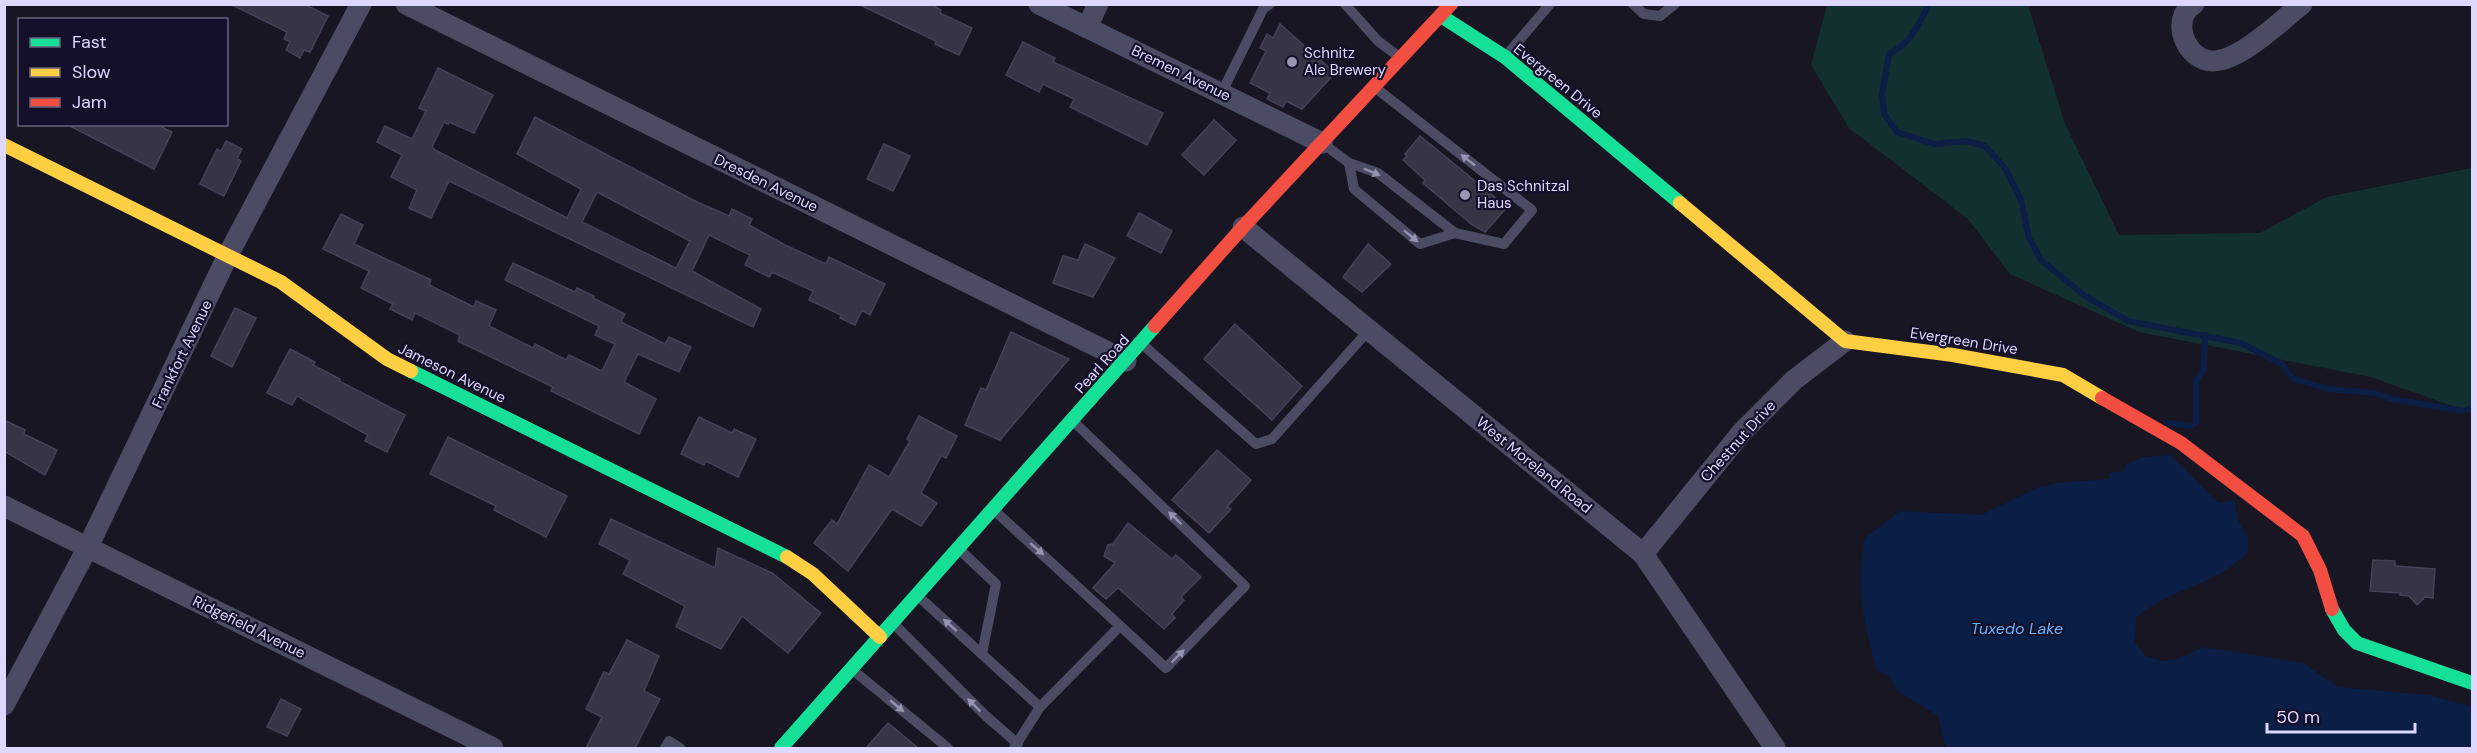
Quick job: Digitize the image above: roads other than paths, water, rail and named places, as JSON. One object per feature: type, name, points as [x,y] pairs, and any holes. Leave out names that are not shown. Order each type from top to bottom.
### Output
[{"type":"street","name":"Frankfort Avenue","points":[[4,705],[88,547],[228,255],[361,4]]},
{"type":"street","name":"Dresden Avenue","points":[[406,4],[1126,361]]},
{"type":"street","name":"Bremen Avenue","points":[[1039,4],[1322,143]]},
{"type":"street","points":[[1086,28],[1098,4]]},
{"type":"street","name":"Pearl Road","points":[[781,748],[1244,227],[1451,4]]},
{"type":"street","points":[[2194,4],[2189,7],[2183,20],[2185,42],[2190,51],[2201,59],[2214,61],[2243,50],[2302,4]]},
{"type":"street","name":"Evergreen Drive","points":[[1441,16],[1505,57],[1845,341],[1953,355],[2063,375],[2181,443],[2304,536],[2320,570],[2334,615],[2357,643],[2472,683]]},
{"type":"street","name":"Jameson Avenue","points":[[4,145],[281,282],[387,359],[800,564],[880,637]]},
{"type":"street","name":"West Moreland Road","points":[[1244,227],[1643,554],[1775,748]]},
{"type":"street","name":"Chestnut Drive","points":[[1643,554],[1742,432],[1794,380],[1845,341]]},
{"type":"street","name":"Ridgefield Avenue","points":[[4,506],[493,748]]},
{"type":"lane","points":[[1222,92],[1263,9],[1270,4]]},
{"type":"lane","points":[[1345,4],[1378,41],[1401,58]]},
{"type":"lane","points":[[1430,4],[1441,16]]},
{"type":"lane","points":[[1505,57],[1550,4]]},
{"type":"lane","points":[[1633,4],[1644,14],[1660,16],[1675,4]]},
{"type":"lane","points":[[1322,143],[1348,164],[1378,173],[1455,233],[1504,244],[1532,210],[1374,87]]},
{"type":"lane","points":[[1348,164],[1354,189],[1420,244],[1455,233]]},
{"type":"lane","points":[[1142,343],[1256,444],[1272,439],[1369,330]]},
{"type":"lane","points":[[993,510],[1068,576],[1119,627],[1166,668],[1245,586],[1072,421]]},
{"type":"lane","points":[[959,548],[996,584],[982,654]]},
{"type":"lane","points":[[917,595],[1040,707]]},
{"type":"lane","points":[[892,623],[1016,746],[1040,707],[1119,627]]},
{"type":"lane","points":[[852,669],[948,748]]},
{"type":"lane","points":[[666,748],[669,741],[680,748]]},
{"type":"water","name":"Tuxedo Lake","points":[[2170,455],[2219,503],[2234,500],[2238,520],[2248,538],[2248,552],[2222,572],[2163,600],[2136,618],[2135,643],[2146,656],[2162,661],[2178,659],[2204,647],[2303,663],[2338,687],[2429,695],[2472,707],[2472,748],[1946,748],[1938,716],[1896,690],[1890,677],[1877,671],[1862,605],[1861,573],[1865,538],[1900,511],[1981,515],[2039,487],[2108,479],[2109,473],[2124,471],[2126,464],[2144,457]]},
{"type":"waterway","points":[[1929,4],[1908,39],[1897,50],[1889,54],[1882,94],[1884,114],[1897,132],[1934,144],[1966,141],[1985,146],[2005,168],[2021,200],[2029,238],[2041,260],[2085,296],[2128,321],[2241,343],[2282,364],[2292,378],[2328,389],[2375,393],[2392,399],[2462,411],[2472,408]]},
{"type":"waterway","points":[[2168,423],[2191,426],[2196,423],[2196,381],[2204,370],[2205,335]]},
{"type":"place","name":"Schnitz Ale Brewery","points":[[1292,62]]},
{"type":"place","name":"Das Schnitzal Haus","points":[[1465,195]]}]
